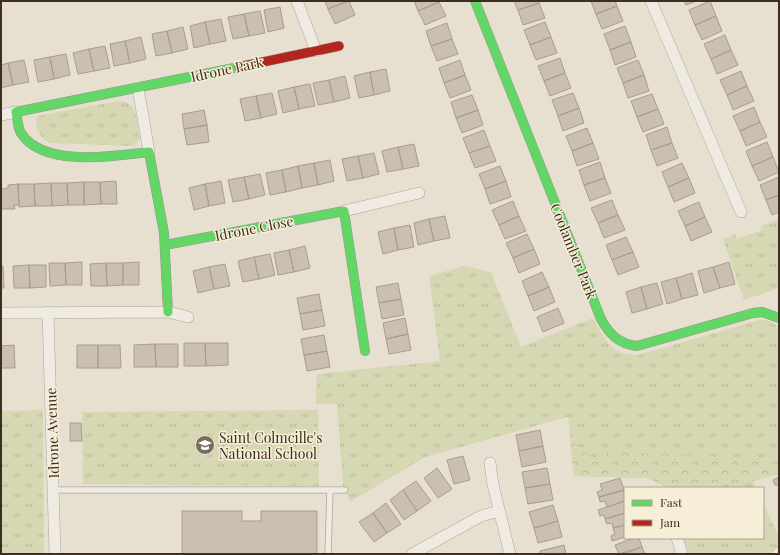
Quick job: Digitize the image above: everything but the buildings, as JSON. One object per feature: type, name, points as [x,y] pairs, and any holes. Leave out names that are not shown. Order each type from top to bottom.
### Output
[{"type":"street","points":[[297,1],[316,50]]},
{"type":"street","name":"Coolamber Park","points":[[475,1],[601,319],[610,334],[622,343],[637,346],[753,313],[762,312],[779,318]]},
{"type":"street","points":[[651,1],[741,212]]},
{"type":"street","name":"Idrone Park","points":[[1,115],[339,46]]},
{"type":"street","points":[[138,88],[165,245],[168,312]]},
{"type":"street","points":[[16,112],[21,133],[32,144],[50,153],[79,156],[149,152]]},
{"type":"street","name":"Idrone Close","points":[[165,245],[344,211],[419,193]]},
{"type":"street","points":[[344,211],[365,351]]},
{"type":"street","name":"Idrone Avenue","points":[[48,312],[55,554]]},
{"type":"street","points":[[1,313],[168,312],[188,317]]},
{"type":"street","points":[[490,463],[493,485],[510,554]]},
{"type":"street","points":[[412,554],[482,516],[499,511]]},
{"type":"street","points":[[677,539],[682,554]]},
{"type":"lane","points":[[54,490],[345,490]]},
{"type":"lane","points":[[328,554],[330,490]]},
{"type":"green space","points":[[119,101],[130,105],[136,114],[140,139],[134,146],[50,143],[43,138],[37,129],[37,117],[42,115]]},
{"type":"green space","points":[[779,219],[779,288],[744,300],[723,239],[735,234],[737,239],[762,230],[761,226]]},
{"type":"green space","points":[[465,266],[491,272],[521,347],[593,318],[601,333],[610,345],[621,352],[638,355],[759,320],[772,323],[779,329],[779,474],[753,481],[756,487],[698,487],[748,481],[574,476],[568,417],[425,457],[350,502],[343,486],[337,404],[316,404],[317,374],[440,361],[429,276]]},
{"type":"green space","points":[[43,410],[44,554],[1,554],[1,411]]},
{"type":"green space","points":[[318,410],[319,486],[83,484],[82,412]]},
{"type":"green space","points":[[570,440],[592,459],[611,452],[779,460],[779,474],[753,481],[699,487],[666,487],[648,478],[574,476]]},
{"type":"green space","points":[[764,506],[779,536],[779,547],[769,554],[689,554],[683,539],[764,539]]},
{"type":"traffic: fast","points":[[475,1],[601,319],[611,334],[620,341],[637,346],[753,313],[762,312],[779,318]]},
{"type":"traffic: fast","points":[[168,312],[164,233],[149,152],[118,156],[80,157],[46,151],[31,144],[21,133],[16,112],[239,67]]},
{"type":"traffic: fast","points":[[165,245],[344,211],[365,351]]},
{"type":"traffic: jam","points":[[239,67],[339,46]]},
{"type":"place","name":"Saint Colmcille's National School","points":[[205,445]]}]
